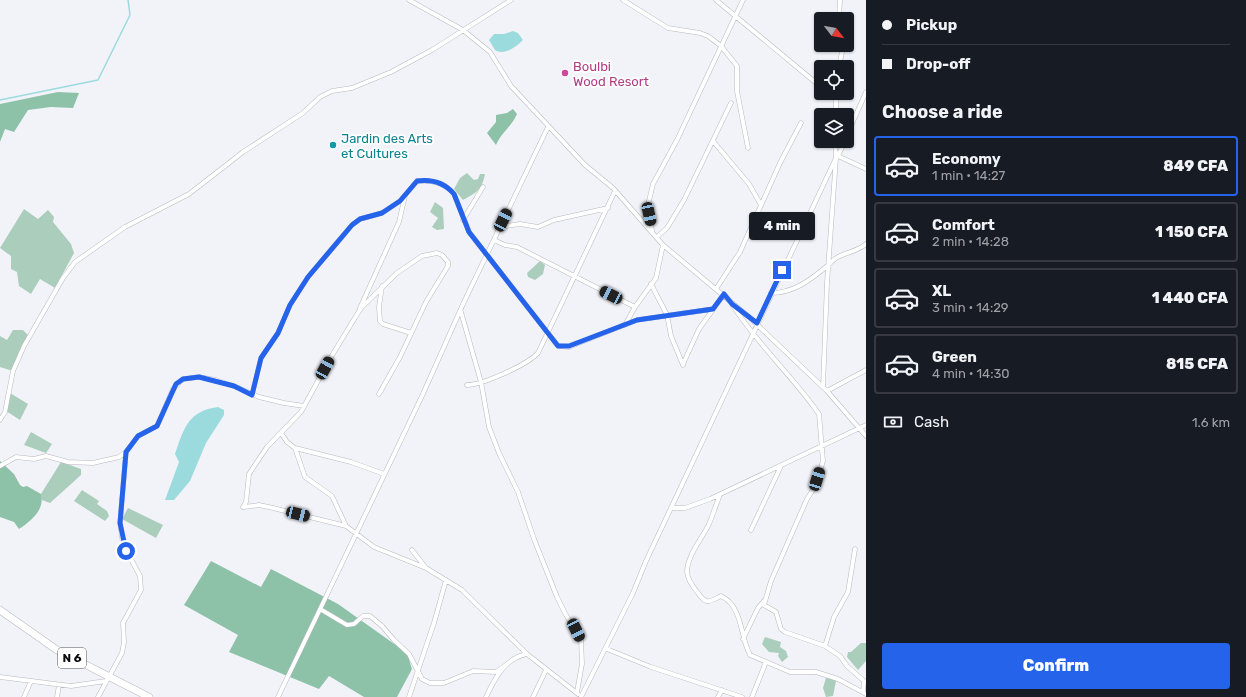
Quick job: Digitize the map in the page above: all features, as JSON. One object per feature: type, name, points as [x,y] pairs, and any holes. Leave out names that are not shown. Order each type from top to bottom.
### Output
[{"type":"main road","name":"N 6","points":[[0,610],[56,650],[108,680],[149,697]]},
{"type":"street","points":[[409,0],[463,30],[490,52],[511,86],[548,127],[585,165],[615,191],[664,245],[724,294],[772,358],[819,414],[823,446],[823,461],[816,485],[807,499],[771,581],[764,605],[777,614],[783,631],[825,646],[840,656],[847,666],[864,681],[864,693],[838,679],[816,672],[790,672],[750,655],[743,639],[737,614],[727,600],[721,596],[712,602],[706,601],[699,595],[688,578],[687,571],[690,557],[709,524],[720,495]]},
{"type":"street","points":[[0,420],[5,412],[13,371],[24,346],[63,278],[76,262],[125,227],[189,194],[243,152],[303,113],[320,97],[332,91],[352,88],[391,72],[432,50],[511,0]]},
{"type":"street","points":[[623,0],[668,28],[700,33],[708,36],[721,46],[737,66],[737,91],[748,148]]},
{"type":"street","points":[[716,0],[814,81]]},
{"type":"street","points":[[652,232],[648,206],[653,184],[677,140],[743,0]]},
{"type":"street","points":[[839,12],[840,0]]},
{"type":"street","points":[[854,119],[866,92]]},
{"type":"street","points":[[657,237],[667,228],[684,200],[731,103]]},
{"type":"street","points":[[716,289],[734,263],[801,124]]},
{"type":"street","points":[[278,697],[548,127]]},
{"type":"street","points":[[713,141],[749,184],[761,205]]},
{"type":"street","points":[[825,389],[830,220],[837,157],[836,148]]},
{"type":"street","points":[[580,697],[606,649],[752,332],[842,148]]},
{"type":"street","points":[[837,157],[866,169]]},
{"type":"street","points":[[346,526],[259,505],[243,507],[246,497],[248,474],[259,457],[297,416],[304,406],[358,314],[399,222],[405,196],[410,187],[417,181],[436,182],[445,186],[454,194],[469,232],[547,334],[558,346],[569,346],[643,319],[713,309]]},
{"type":"street","points":[[463,220],[483,187]]},
{"type":"street","points":[[467,385],[481,382],[532,360],[538,353],[615,191]]},
{"type":"street","points":[[252,395],[261,358],[266,348],[276,337],[290,305],[308,277],[352,225],[360,219],[382,213],[405,196]]},
{"type":"street","points":[[500,227],[520,224],[538,227],[554,220],[608,208]]},
{"type":"street","points":[[494,240],[505,245],[517,247],[635,307]]},
{"type":"street","points":[[771,294],[784,293],[804,284],[828,266],[836,257],[857,250],[866,244]]},
{"type":"street","points":[[625,325],[635,307],[652,284],[658,270],[664,245]]},
{"type":"street","points":[[358,314],[382,286],[405,266],[422,256],[437,253],[445,257],[448,266],[426,302],[393,372],[379,394]]},
{"type":"street","points":[[652,284],[667,315],[671,336],[683,365],[696,335],[724,294]]},
{"type":"street","points":[[382,286],[379,307],[380,321],[383,324],[412,333]]},
{"type":"street","points":[[732,304],[757,323],[825,389],[866,436]]},
{"type":"street","points":[[461,312],[481,382],[490,427],[499,453],[518,492],[534,539],[557,597],[580,639],[582,664],[577,692]]},
{"type":"street","points":[[825,389],[866,370]]},
{"type":"street","points":[[0,466],[16,457],[34,459],[40,456],[46,456],[68,462],[101,462],[119,457],[126,452],[138,436],[157,426],[173,389],[183,379],[199,377],[216,380],[240,388],[252,395],[284,404],[304,406]]},
{"type":"street","points":[[671,508],[685,508],[720,495],[866,425]]},
{"type":"street","points":[[281,433],[287,442],[295,448],[351,462],[384,474]]},
{"type":"street","points":[[295,448],[305,477],[332,496],[346,526],[355,534],[374,547],[426,568],[474,600],[527,654],[546,670],[577,692],[580,697]]},
{"type":"street","points":[[98,697],[124,649],[123,623],[141,590],[140,576],[123,544],[120,523],[126,452]]},
{"type":"street","points":[[750,530],[781,466]]},
{"type":"street","points":[[825,646],[834,617],[848,592],[855,548]]},
{"type":"street","points":[[412,550],[426,568]]},
{"type":"street","points":[[409,697],[446,580]]},
{"type":"street","points":[[743,639],[758,608],[765,601]]},
{"type":"street","points":[[320,609],[347,625],[354,624],[363,616],[370,616],[382,626],[409,654],[422,679],[436,684],[444,683],[473,671],[496,672],[517,656],[527,654]]},
{"type":"street","points":[[606,649],[651,667],[742,697]]},
{"type":"street","points":[[752,697],[766,662]]},
{"type":"street","points":[[486,697],[498,675],[506,665]]},
{"type":"street","points":[[533,697],[546,670]]},
{"type":"street","points":[[0,677],[59,685],[80,686],[108,680]]},
{"type":"street","points":[[24,697],[30,681]]},
{"type":"street","points":[[58,697],[59,685]]},
{"type":"street","points":[[718,697],[722,690]]},
{"type":"green space","points":[[58,92],[79,93],[73,108],[51,107],[28,110],[14,132],[5,129],[0,142],[0,104]]},
{"type":"green space","points":[[513,109],[517,114],[496,145],[487,133],[496,122],[496,115],[507,113]]},
{"type":"green space","points":[[467,173],[474,180],[478,179],[480,174],[485,174],[482,184],[478,190],[463,200],[454,189],[460,178]]},
{"type":"green space","points":[[435,202],[443,208],[444,229],[437,230],[432,227],[438,218],[430,212]]},
{"type":"green space","points":[[24,209],[38,219],[48,210],[54,217],[53,222],[71,244],[74,253],[55,288],[40,279],[31,294],[19,286],[17,272],[11,269],[11,256],[0,248]]},
{"type":"green space","points":[[540,261],[545,265],[543,274],[535,280],[528,277],[527,273]]},
{"type":"green space","points":[[13,330],[23,330],[28,335],[19,352],[13,371],[0,367],[0,336],[7,340]]},
{"type":"green space","points":[[10,393],[28,404],[20,420],[6,411]]},
{"type":"green space","points":[[31,432],[52,444],[46,453],[24,445]]},
{"type":"green space","points":[[0,461],[14,474],[20,485],[23,487],[27,486],[41,494],[42,500],[39,510],[32,519],[19,529],[14,522],[0,517]]},
{"type":"green space","points":[[61,462],[81,469],[81,475],[50,503],[42,500],[41,494]]},
{"type":"green space","points":[[82,490],[99,501],[97,504],[107,511],[109,516],[105,521],[74,501]]},
{"type":"green space","points":[[128,508],[163,525],[156,538],[122,519]]},
{"type":"green space","points":[[211,561],[261,587],[271,569],[338,604],[407,653],[412,669],[397,697],[364,697],[329,676],[319,689],[229,652],[238,635],[184,605]]},
{"type":"green space","points":[[765,637],[781,642],[780,647],[786,651],[788,657],[782,662],[778,656],[779,653],[769,652],[762,644]]},
{"type":"green space","points":[[861,643],[866,643],[866,661],[858,670],[847,657],[848,652],[851,652]]},
{"type":"green space","points":[[831,676],[836,681],[833,696],[826,697],[823,688],[826,678]]},
{"type":"water","points":[[513,31],[518,33],[523,40],[513,48],[506,51],[498,52],[495,50],[489,40],[494,34],[504,34]]},
{"type":"water","points":[[218,407],[224,410],[224,415],[206,443],[190,481],[174,500],[165,500],[179,462],[175,454],[181,436],[189,422],[200,412]]},
{"type":"waterway","points":[[0,100],[98,80],[130,15],[128,0]]},
{"type":"place","name":"Boulbi Wood Resort","points":[[565,73]]},
{"type":"place","name":"Jardin des Arts et Cultures","points":[[333,145]]},
{"type":"route","points":[[126,551],[123,544],[120,523],[126,452],[138,436],[157,426],[164,412],[169,396],[176,384],[183,379],[199,377],[216,380],[240,388],[252,395],[261,358],[266,348],[276,337],[286,312],[308,277],[352,225],[367,216],[382,213],[388,210],[400,201],[410,187],[417,181],[436,182],[445,186],[454,194],[469,232],[500,270],[508,284],[547,334],[558,346],[569,346],[637,320],[713,309],[724,294],[732,304],[757,323],[782,270]]}]
